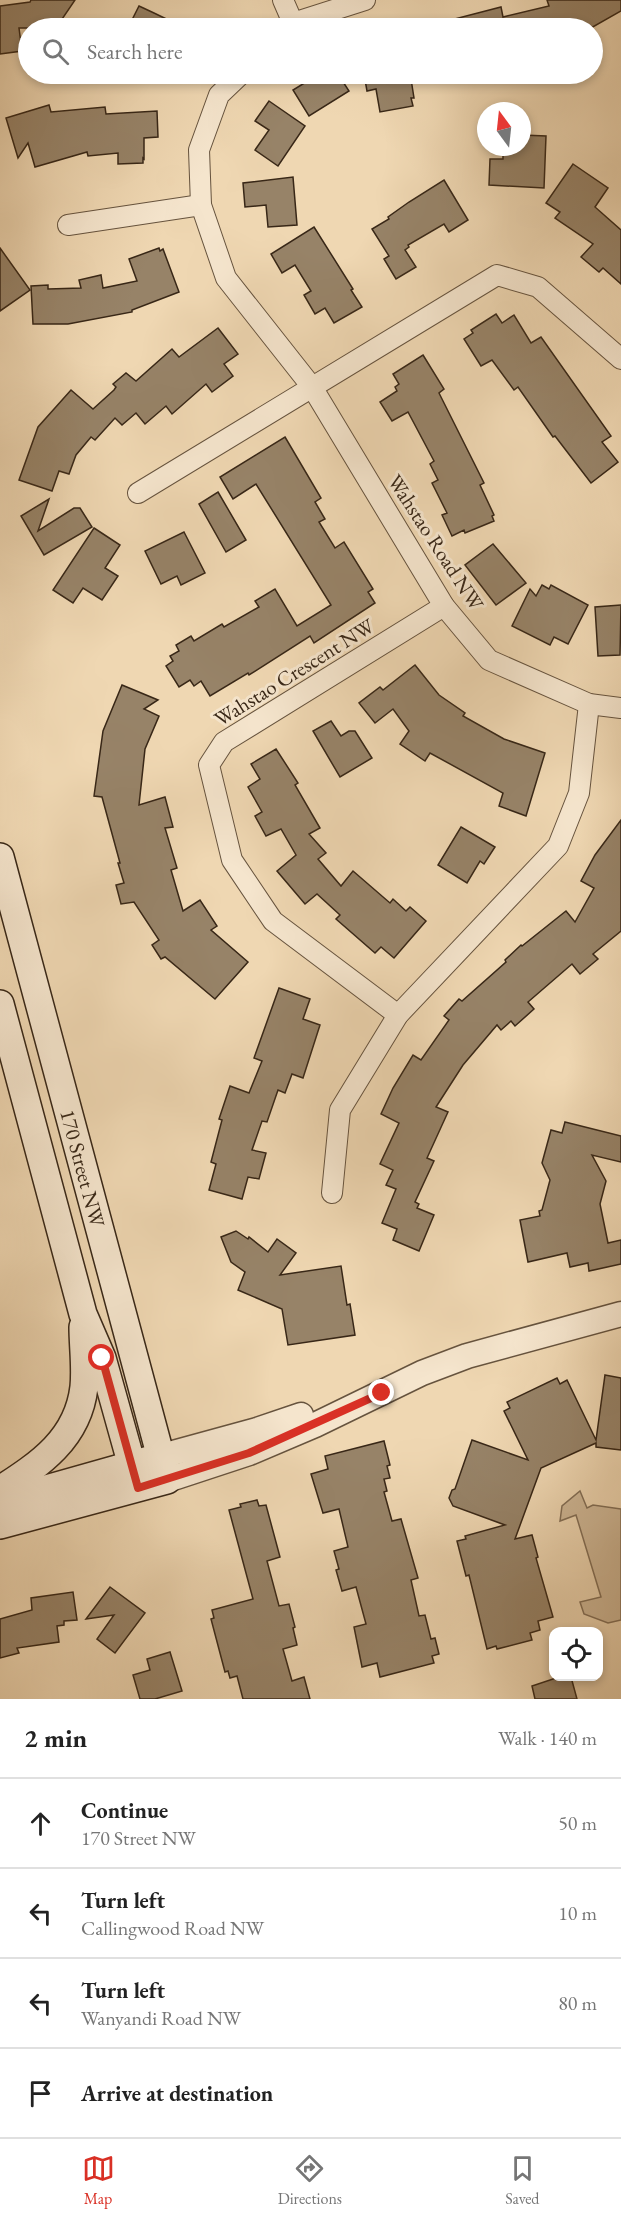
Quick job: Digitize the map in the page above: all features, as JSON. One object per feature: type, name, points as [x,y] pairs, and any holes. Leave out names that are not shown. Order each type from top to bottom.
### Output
[{"type":"main road","name":"170 Street NW","points":[[0,857],[164,1468]]},
{"type":"main road","name":"170 Street NW","points":[[0,1004],[83,1314],[102,1358],[135,1476]]},
{"type":"main road","points":[[0,1490],[41,1464],[57,1448],[71,1425],[84,1387],[83,1314]]},
{"type":"main road","points":[[0,1502],[135,1476],[164,1468]]},
{"type":"main road","points":[[0,1525],[135,1476]]},
{"type":"street","points":[[283,0],[288,18]]},
{"type":"street","points":[[313,18],[365,0]]},
{"type":"street","name":"Wahstao Road NW","points":[[231,84],[219,95],[199,150],[201,205],[226,278],[312,387],[444,606],[489,660],[589,704],[621,708]]},
{"type":"street","points":[[68,225],[201,205]]},
{"type":"street","points":[[138,494],[497,275],[538,287],[621,358]]},
{"type":"street","name":"Wahstao Crescent NW","points":[[398,1016],[273,921],[232,860],[209,765],[224,742],[444,606]]},
{"type":"street","points":[[332,1193],[340,1110],[398,1016],[558,846],[579,793],[589,704]]},
{"type":"street","points":[[164,1468],[249,1453],[315,1425],[422,1373],[467,1356],[621,1314]]},
{"type":"shaded area","points":[[580,1491],[587,1508],[593,1505],[621,1509],[621,1620],[608,1623],[584,1614],[580,1602],[601,1597],[576,1515],[560,1521],[562,1506]]},
{"type":"building","points":[[31,0],[75,0],[63,18],[18,18],[18,52],[0,54],[0,6]]},
{"type":"building","points":[[547,0],[621,0],[621,11],[603,21],[603,18],[458,18],[501,7],[503,17],[549,6]]},
{"type":"building","points":[[139,6],[164,18],[133,18]]},
{"type":"building","points":[[303,84],[344,84],[349,91],[309,116],[293,90]]},
{"type":"building","points":[[366,84],[412,84],[413,106],[380,112],[376,89],[367,91]]},
{"type":"building","points":[[269,101],[305,126],[278,166],[255,150],[269,130],[255,121]]},
{"type":"building","points":[[49,105],[51,112],[105,107],[106,114],[157,111],[158,137],[144,138],[143,163],[118,164],[118,153],[88,156],[87,152],[35,167],[28,143],[18,158],[6,118]]},
{"type":"building","points":[[531,135],[546,136],[544,188],[489,185],[490,159],[503,159],[503,156],[531,156]]},
{"type":"building","points":[[573,164],[608,188],[595,207],[621,230],[621,284],[603,268],[599,272],[581,257],[593,244],[555,218],[560,212],[546,203]]},
{"type":"building","points":[[293,177],[297,225],[268,227],[266,205],[245,207],[243,183]]},
{"type":"building","points":[[444,180],[468,220],[449,232],[444,224],[408,245],[409,247],[405,250],[416,267],[396,279],[384,259],[389,256],[372,229]]},
{"type":"building","points":[[314,227],[362,307],[334,323],[325,308],[315,314],[304,295],[311,291],[295,265],[282,273],[271,254]]},
{"type":"building","points":[[0,248],[30,290],[0,311]]},
{"type":"building","points":[[159,248],[160,251],[163,249],[179,292],[132,310],[132,312],[68,324],[33,324],[31,286],[48,285],[48,289],[81,288],[79,280],[101,275],[103,288],[137,281],[129,259]]},
{"type":"building","points":[[496,314],[502,323],[514,315],[531,343],[541,337],[611,436],[602,442],[618,462],[591,483],[555,436],[553,437],[518,387],[514,390],[492,360],[481,366],[464,339],[473,333],[471,330]]},
{"type":"building","points":[[218,328],[238,354],[224,364],[233,376],[212,392],[206,384],[172,414],[166,406],[145,424],[136,413],[122,425],[115,418],[95,440],[91,437],[76,455],[69,474],[59,471],[52,491],[19,480],[38,427],[71,390],[93,409],[114,390],[116,387],[113,384],[126,373],[136,381],[172,349],[179,357]]},
{"type":"building","points":[[423,355],[444,389],[439,393],[484,483],[480,485],[494,515],[492,516],[494,521],[452,536],[442,515],[447,513],[432,483],[438,480],[430,464],[434,461],[408,412],[392,421],[380,402],[397,391],[395,387],[399,384],[393,374]]},
{"type":"building","points":[[285,437],[321,498],[315,502],[325,519],[319,522],[335,548],[344,542],[373,589],[368,592],[375,603],[314,643],[310,636],[249,675],[248,673],[210,696],[201,681],[194,686],[190,680],[179,687],[166,666],[173,661],[170,656],[179,651],[176,645],[191,636],[194,641],[222,624],[224,627],[259,607],[255,601],[275,589],[297,626],[331,605],[256,484],[233,499],[220,477]]},
{"type":"building","points":[[218,492],[246,540],[226,552],[199,504]]},
{"type":"building","points":[[49,499],[38,531],[74,508],[80,508],[92,527],[44,555],[21,516]]},
{"type":"building","points":[[94,528],[120,545],[105,568],[118,576],[102,600],[83,588],[73,603],[53,590]]},
{"type":"building","points":[[184,532],[205,573],[181,585],[177,576],[161,584],[145,551]]},
{"type":"building","points":[[493,544],[526,583],[496,605],[465,565]]},
{"type":"building","points":[[542,585],[549,589],[551,585],[588,605],[568,644],[554,637],[550,645],[512,626],[530,589],[536,596]]},
{"type":"building","points":[[621,605],[620,655],[598,656],[595,607]]},
{"type":"building","points":[[415,665],[439,695],[465,713],[463,716],[504,739],[545,753],[526,816],[499,806],[503,793],[430,753],[425,761],[400,744],[409,731],[393,709],[375,723],[359,703],[380,687],[383,690]]},
{"type":"building","points":[[122,685],[158,700],[144,709],[159,716],[145,749],[139,805],[165,797],[173,827],[165,828],[177,868],[171,870],[183,911],[200,900],[217,926],[211,930],[248,962],[215,999],[165,957],[161,959],[152,945],[159,940],[134,902],[121,904],[116,885],[124,883],[118,863],[120,863],[102,797],[94,796],[103,731]]},
{"type":"building","points":[[331,721],[341,736],[349,731],[355,731],[372,758],[340,777],[313,731]]},
{"type":"building","points":[[276,749],[298,783],[295,785],[320,828],[309,834],[326,853],[318,859],[341,886],[353,871],[390,903],[393,899],[406,911],[410,907],[426,921],[394,958],[381,947],[375,953],[336,919],[340,915],[317,894],[305,904],[277,871],[296,855],[281,829],[266,836],[255,816],[262,812],[248,787],[260,779],[251,764]]},
{"type":"building","points":[[621,820],[621,931],[593,954],[598,959],[580,974],[572,964],[528,1002],[534,1009],[515,1026],[511,1021],[501,1030],[497,1025],[463,1065],[436,1107],[448,1112],[427,1158],[434,1161],[415,1202],[419,1204],[417,1208],[434,1215],[419,1251],[393,1240],[397,1229],[382,1223],[396,1189],[386,1185],[393,1170],[380,1164],[399,1123],[381,1114],[393,1088],[413,1055],[421,1060],[449,1020],[444,1016],[459,999],[462,1001],[506,962],[505,960],[521,945],[566,911],[575,922],[594,888],[581,881],[595,855]]},
{"type":"building","points":[[461,827],[495,847],[484,864],[480,861],[467,883],[438,865]]},
{"type":"building","points":[[279,988],[310,999],[303,1019],[320,1025],[303,1078],[292,1074],[285,1093],[278,1090],[267,1122],[262,1121],[252,1150],[266,1153],[259,1179],[248,1177],[242,1199],[209,1190],[216,1164],[211,1162],[222,1120],[219,1119],[230,1086],[249,1093],[262,1061],[254,1058]]},
{"type":"building","points":[[565,1122],[621,1136],[621,1162],[592,1155],[606,1181],[600,1204],[608,1243],[621,1240],[621,1264],[589,1271],[588,1263],[570,1267],[567,1253],[528,1262],[520,1220],[540,1216],[539,1211],[542,1210],[550,1180],[542,1163],[551,1130],[562,1133]]},
{"type":"building","points":[[236,1231],[248,1239],[249,1237],[268,1252],[277,1239],[296,1253],[280,1275],[341,1266],[347,1305],[350,1304],[355,1335],[288,1345],[282,1309],[238,1290],[245,1272],[231,1262],[221,1237]]},
{"type":"building","points":[[605,1375],[621,1378],[621,1450],[596,1447],[596,1443],[541,1468],[515,1539],[532,1535],[538,1557],[536,1558],[553,1617],[538,1621],[540,1630],[530,1633],[532,1640],[497,1649],[496,1646],[487,1649],[469,1575],[466,1576],[457,1541],[466,1539],[465,1536],[505,1525],[453,1506],[449,1498],[452,1490],[455,1489],[472,1440],[528,1460],[504,1411],[510,1408],[507,1402],[557,1378],[560,1384],[567,1380],[596,1440]]},
{"type":"building","points":[[384,1441],[390,1465],[387,1466],[390,1478],[384,1479],[387,1491],[384,1492],[392,1521],[401,1519],[418,1578],[411,1580],[419,1616],[425,1615],[431,1639],[435,1638],[439,1654],[432,1656],[434,1663],[380,1677],[377,1663],[362,1667],[354,1627],[366,1624],[356,1587],[342,1591],[336,1570],[339,1569],[334,1551],[348,1547],[339,1509],[323,1513],[311,1474],[328,1469],[325,1456]]},
{"type":"building","points":[[257,1500],[259,1506],[266,1505],[280,1557],[267,1561],[279,1606],[289,1604],[295,1627],[293,1628],[297,1645],[283,1649],[292,1681],[304,1677],[310,1699],[243,1699],[237,1676],[230,1678],[228,1671],[225,1672],[211,1619],[214,1618],[212,1610],[253,1599],[229,1510],[241,1507],[240,1504]]},
{"type":"building","points":[[110,1587],[145,1613],[115,1653],[97,1639],[114,1615],[86,1619]]},
{"type":"building","points":[[73,1592],[77,1620],[64,1621],[64,1625],[57,1626],[59,1642],[17,1648],[19,1653],[0,1658],[0,1619],[32,1610],[31,1598]]},
{"type":"building","points":[[170,1652],[182,1691],[155,1699],[140,1699],[133,1675],[150,1670],[147,1659]]},
{"type":"building","points":[[549,1680],[572,1681],[577,1699],[535,1699],[532,1686]]},
{"type":"route","points":[[102,1358],[138,1488],[249,1453],[382,1393]]}]
